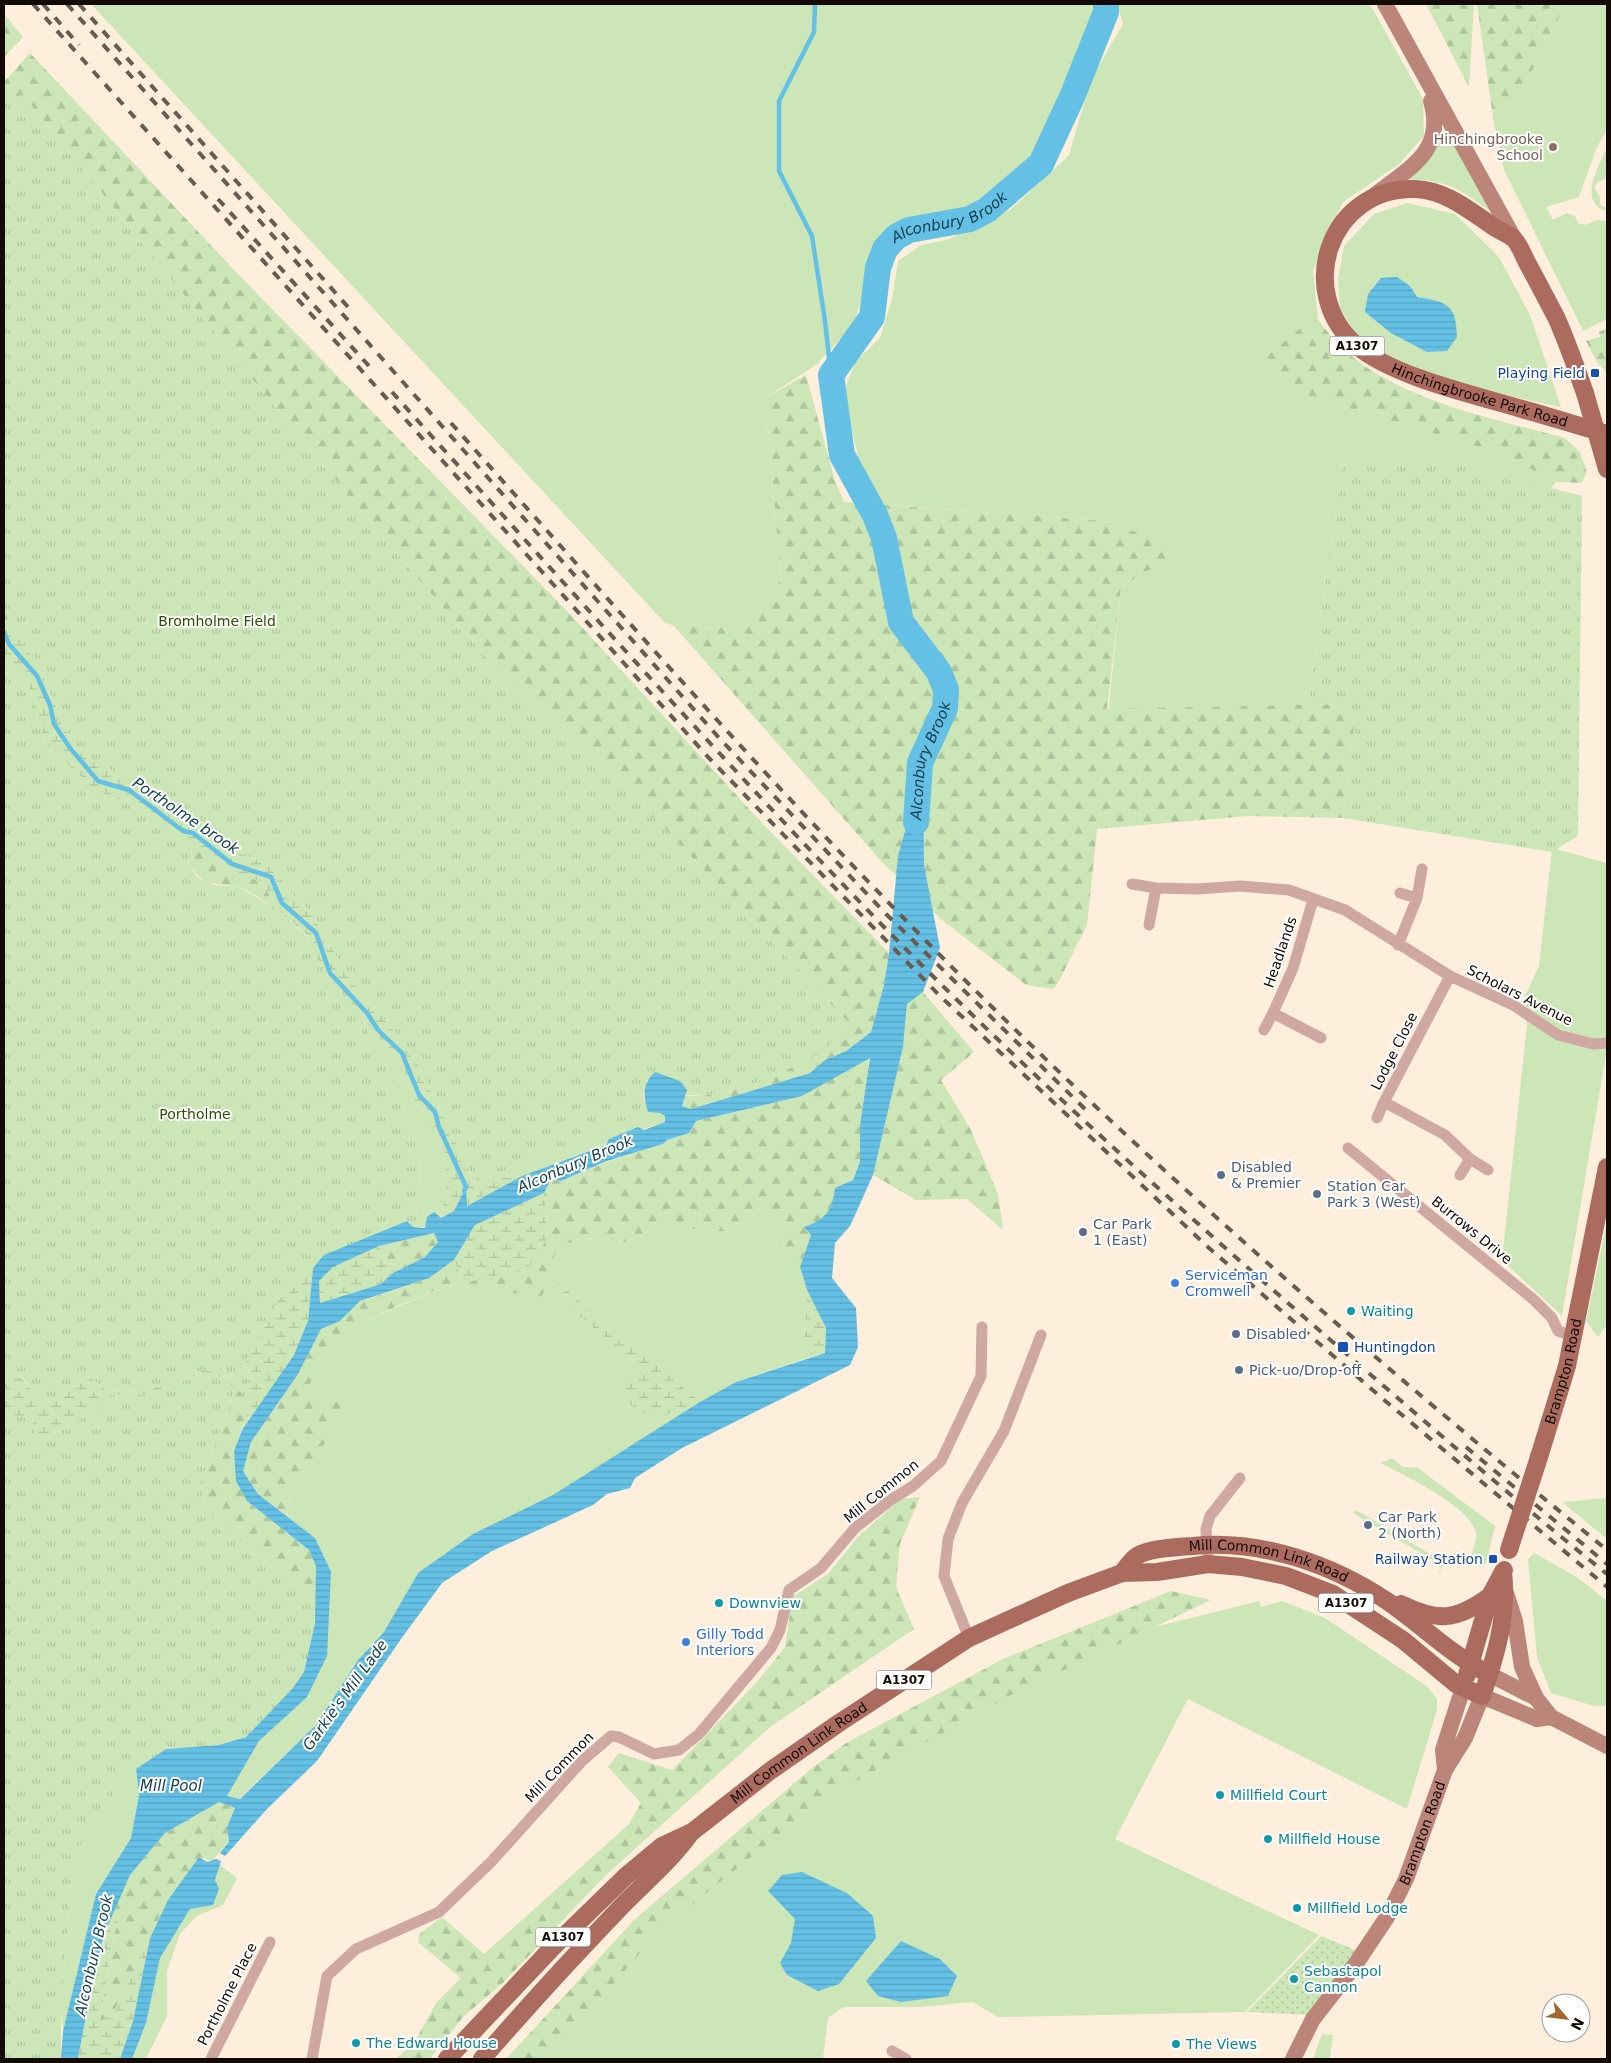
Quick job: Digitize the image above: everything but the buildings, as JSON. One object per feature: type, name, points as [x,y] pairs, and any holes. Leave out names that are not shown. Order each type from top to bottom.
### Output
[{"type":"main road","points":[[1385,4],[1424,78],[1515,240]]},
{"type":"main road","points":[[1375,195],[1421,157],[1429,147],[1436,126],[1424,78]]},
{"type":"main road","name":"A1307","points":[[1375,195],[1414,189],[1449,197],[1515,240],[1556,319],[1585,393],[1607,469]]},
{"type":"main road","name":"Hinchingbrooke Park Road","points":[[1375,195],[1348,215],[1336,232],[1328,252],[1325,272],[1326,293],[1332,313],[1343,331],[1357,346],[1374,357],[1425,379],[1607,434]]},
{"type":"main road","name":"Brampton Road","points":[[1446,1770],[1442,1750],[1471,1664],[1498,1595],[1509,1550],[1558,1396],[1573,1336],[1607,1167]]},
{"type":"main road","name":"Mill Common Link Road","points":[[1122,1573],[1138,1555],[1171,1548],[1208,1544],[1267,1550],[1310,1563],[1356,1582],[1389,1602],[1471,1664],[1536,1698]]},
{"type":"main road","name":"Mill Common Link Road","points":[[447,2059],[554,1946],[626,1876],[662,1846],[692,1832],[770,1771],[839,1723],[969,1638],[1068,1593],[1122,1573],[1157,1572],[1208,1564],[1242,1566],[1286,1576],[1333,1594],[1403,1640],[1464,1688]]},
{"type":"main road","points":[[1498,1595],[1515,1621],[1522,1667],[1536,1698],[1551,1717],[1607,1746]]},
{"type":"main road","name":"A1307","points":[[1389,1602],[1396,1601],[1418,1612],[1434,1616],[1452,1617],[1498,1595]]},
{"type":"main road","name":"Brampton Road","points":[[1293,2059],[1313,2019],[1356,1965],[1386,1917],[1406,1879],[1446,1770],[1464,1738],[1490,1674],[1502,1625],[1498,1595]]},
{"type":"main road","name":"A1307","points":[[1464,1688],[1482,1696]]},
{"type":"main road","points":[[1482,1696],[1537,1718],[1551,1717]]},
{"type":"main road","name":"Mill Common Link Road","points":[[482,2059],[540,1991],[673,1858],[692,1832]]},
{"type":"street","points":[[1398,945],[1417,898],[1422,869]]},
{"type":"street","name":"Scholars Avenue","points":[[1132,884],[1156,888],[1197,889],[1240,886],[1289,890],[1345,910],[1450,976],[1513,1005],[1558,1035],[1593,1044],[1607,1043]]},
{"type":"street","points":[[1150,925],[1156,888]]},
{"type":"street","points":[[1400,893],[1417,898]]},
{"type":"street","name":"Headlands","points":[[1264,1030],[1293,968],[1313,900]]},
{"type":"street","name":"Lodge Close","points":[[1450,976],[1384,1102],[1445,1135],[1470,1159],[1488,1170]]},
{"type":"street","points":[[1273,1013],[1321,1038]]},
{"type":"street","points":[[1377,1118],[1384,1102]]},
{"type":"street","name":"Burrows Drive","points":[[1348,1148],[1534,1300],[1552,1318],[1558,1331],[1573,1336]]},
{"type":"street","points":[[1460,1175],[1470,1159]]},
{"type":"street","name":"Mill Common","points":[[312,2059],[327,1976],[356,1949],[439,1912],[492,1861],[582,1761],[611,1736],[619,1737],[654,1754],[679,1750],[699,1734],[772,1648],[780,1630],[789,1590],[821,1568],[856,1528],[892,1499],[913,1486],[941,1461],[981,1376],[982,1327]]},
{"type":"street","points":[[969,1638],[944,1576],[948,1539],[962,1503],[1004,1431],[1041,1335]]},
{"type":"street","points":[[1208,1564],[1206,1529],[1210,1516],[1240,1478]]},
{"type":"street","name":"Portholme Place","points":[[211,2059],[270,1942]]},
{"type":"street","points":[[892,2051],[906,2059]]},
{"type":"green space","points":[[91,4],[1095,4],[1097,10],[1038,158],[971,212],[905,222],[875,251],[854,324],[816,365],[765,398],[781,580],[739,629],[674,626],[664,622]]},
{"type":"green space","points":[[1117,4],[1370,4],[1423,99],[1424,136],[1398,165],[1343,202],[1313,270],[1318,319],[1268,355],[1308,396],[1502,454],[1556,482],[1550,490],[1343,463],[1308,705],[1108,714],[1121,587],[1174,554],[1117,522],[875,504],[862,473],[843,394],[855,362],[880,338],[892,299],[898,261],[921,245],[947,240],[1010,210],[1069,155],[1091,79],[1123,24]]},
{"type":"green space","points":[[1426,4],[1474,4],[1469,87]]},
{"type":"green space","points":[[1477,4],[1564,4],[1543,52],[1515,96],[1494,124]]},
{"type":"green space","name":"Hinchingbrooke School","points":[[1564,4],[1607,4],[1607,129],[1596,149],[1579,197],[1546,207],[1553,220],[1567,213],[1575,216],[1578,223],[1585,225],[1597,220],[1607,221],[1607,319],[1583,331],[1504,170],[1494,124],[1515,96],[1543,52]]},
{"type":"green space","points":[[4,14],[23,37],[4,57]]},
{"type":"green space","points":[[30,53],[237,273],[565,609],[762,823],[889,953],[884,985],[871,1032],[846,1051],[825,1060],[810,1073],[691,1109],[682,1106],[685,1096],[710,1095],[764,1081],[824,1051],[847,1021],[590,750],[496,668],[421,582],[229,351],[23,95],[4,99],[4,82]]},
{"type":"green space","name":"Bromholme Field","points":[[23,95],[229,351],[421,582],[496,668],[590,750],[847,1021],[825,1051],[764,1081],[710,1095],[685,1095],[647,1080],[643,1096],[648,1112],[481,1180],[469,1170],[421,1070],[397,1034],[350,979],[312,914],[292,894],[271,866],[228,848],[140,787],[76,748],[33,656],[15,633],[4,608],[4,99]]},
{"type":"green space","points":[[1445,127],[1490,209],[1488,210],[1459,190],[1449,186],[1429,181],[1404,180],[1437,147]]},
{"type":"green space","points":[[1607,147],[1607,175],[1605,179],[1596,183],[1595,189],[1600,197],[1600,205],[1607,208],[1607,211],[1598,207],[1593,200],[1592,192],[1596,173]]},
{"type":"green space","points":[[1407,203],[1455,214],[1499,257],[1530,315],[1561,407],[1477,389],[1425,373],[1369,349],[1356,333],[1340,309],[1338,279],[1344,246],[1374,214]]},
{"type":"green space","points":[[1318,319],[1340,345],[1366,367],[1396,384],[1429,399],[1464,411],[1565,438],[1580,452],[1587,473],[1581,483],[1556,482],[1502,454],[1308,396],[1272,378],[1267,356],[1297,331]]},
{"type":"green space","points":[[1607,328],[1607,373],[1597,362],[1586,341],[1600,337],[1599,332]]},
{"type":"green space","points":[[806,375],[835,481],[844,502],[1117,522],[1175,554],[1121,587],[1107,709],[1344,704],[1355,720],[1343,818],[1248,816],[1097,829],[1087,925],[1058,983],[1053,989],[1026,985],[942,920],[881,861],[674,626],[739,629],[781,580],[765,398]]},
{"type":"green space","points":[[1343,463],[1459,464],[1582,496],[1578,836],[1552,852],[1343,818],[1355,720],[1344,704],[1308,705]]},
{"type":"green space","points":[[4,608],[15,633],[33,656],[69,736],[103,764],[140,787],[228,848],[271,866],[292,894],[312,914],[350,979],[397,1034],[421,1070],[469,1170],[481,1180],[523,1176],[466,1206],[466,1188],[454,1211],[441,1218],[446,1189],[446,1154],[429,1117],[416,1104],[400,1060],[324,972],[307,935],[274,907],[264,883],[231,871],[126,802],[96,791],[51,749],[42,734],[36,705],[28,686],[4,654]]},
{"type":"green space","name":"Portholme","points":[[4,654],[28,686],[36,705],[42,734],[51,749],[96,791],[126,802],[193,844],[188,862],[198,878],[215,885],[238,887],[274,907],[307,936],[324,972],[362,1016],[372,1042],[386,1064],[421,1156],[420,1192],[416,1215],[427,1227],[412,1227],[407,1221],[324,1256],[300,1283],[279,1299],[246,1362],[252,1382],[243,1385],[217,1371],[202,1370],[144,1392],[106,1390],[89,1376],[44,1404],[23,1378],[4,1375]]},
{"type":"green space","points":[[193,844],[231,871],[264,883],[274,907],[242,888],[204,880],[188,862]]},
{"type":"green space","points":[[1552,848],[1607,863],[1607,1049],[1562,1316],[1502,1260],[1527,1024],[1525,996],[1539,966]]},
{"type":"green space","points":[[923,992],[974,1052],[941,1080],[970,1128],[998,1194],[1003,1230],[967,1199],[916,1200],[873,1175],[903,1047],[907,1004]]},
{"type":"green space","points":[[362,1016],[400,1060],[416,1104],[429,1117],[446,1154],[446,1189],[441,1218],[427,1227],[416,1215],[420,1192],[421,1156],[386,1064],[372,1042]]},
{"type":"green space","points":[[870,1057],[860,1125],[860,1162],[853,1180],[835,1189],[830,1209],[827,1213],[818,1221],[804,1227],[811,1235],[800,1267],[782,1253],[784,1239],[778,1213],[764,1207],[736,1232],[658,1227],[625,1242],[581,1238],[557,1248],[542,1297],[449,1285],[400,1305],[355,1325],[323,1353],[305,1396],[345,1399],[346,1411],[289,1497],[287,1516],[258,1494],[243,1471],[251,1442],[298,1374],[321,1329],[340,1321],[359,1302],[429,1278],[454,1260],[464,1283],[548,1238],[544,1193],[551,1179],[561,1181],[607,1162],[663,1144],[667,1140],[689,1133],[696,1121],[802,1096]]},
{"type":"green space","points":[[648,1112],[660,1113],[665,1116],[666,1122],[609,1139],[606,1144],[523,1176],[481,1180]]},
{"type":"green space","points":[[544,1193],[548,1238],[528,1268],[464,1283],[454,1260],[475,1225]]},
{"type":"green space","points":[[764,1207],[778,1213],[784,1239],[782,1253],[800,1267],[807,1290],[804,1340],[810,1349],[810,1357],[736,1382],[700,1402],[573,1486],[418,1573],[384,1632],[358,1660],[316,1725],[239,1799],[227,1796],[259,1741],[307,1696],[327,1656],[315,1538],[287,1516],[289,1497],[346,1411],[345,1399],[305,1396],[323,1353],[355,1325],[449,1285],[542,1297],[556,1248],[581,1238],[625,1242],[658,1227],[736,1232]]},
{"type":"green space","points":[[1607,1222],[1607,1325],[1598,1337],[1586,1321]]},
{"type":"green space","points":[[434,1233],[438,1242],[425,1257],[404,1268],[387,1263],[379,1246]]},
{"type":"green space","points":[[379,1246],[387,1263],[404,1268],[393,1273],[381,1284],[320,1303],[319,1281],[333,1267]]},
{"type":"green space","points":[[313,1268],[308,1322],[294,1356],[242,1430],[251,1400],[215,1374],[202,1373],[153,1394],[109,1395],[105,1404],[38,1444],[32,1419],[4,1413],[4,1375],[22,1378],[44,1404],[89,1376],[106,1390],[144,1392],[202,1370],[217,1371],[243,1385],[252,1382],[246,1362],[279,1299],[300,1283]]},
{"type":"green space","points":[[558,1283],[700,1402],[666,1415],[657,1416],[648,1415],[630,1404],[620,1393],[639,1368],[555,1293]]},
{"type":"green space","points":[[807,1290],[826,1328],[825,1353],[810,1357],[810,1349],[804,1340]]},
{"type":"green space","points":[[202,1373],[215,1374],[236,1388],[201,1483],[204,1508],[260,1558],[313,1597],[317,1606],[315,1623],[304,1672],[292,1689],[246,1737],[219,1745],[166,1749],[136,1769],[121,1774],[107,1810],[83,1838],[71,1883],[61,2012],[61,2059],[4,2059],[4,1413],[32,1419],[38,1444],[105,1404],[109,1395],[153,1394]]},
{"type":"green space","points":[[236,1388],[252,1400],[234,1451],[247,1501],[309,1550],[317,1565],[317,1606],[313,1597],[260,1558],[204,1508],[201,1483]]},
{"type":"green space","points":[[1392,1458],[1403,1467],[1418,1468],[1495,1526],[1486,1563],[1482,1567],[1469,1563],[1475,1544],[1476,1533],[1462,1512],[1435,1492],[1380,1463]]},
{"type":"green space","points":[[920,1497],[900,1544],[896,1587],[914,1629],[770,1727],[605,1876],[504,1982],[463,2017],[430,2059],[396,2059],[415,2041],[436,2003],[461,1978],[418,1942],[419,1934],[442,1917],[484,1954],[628,1825],[641,1803],[608,1767],[619,1753],[672,1770],[757,1682],[785,1647],[792,1597],[828,1574],[857,1538],[900,1499]]},
{"type":"green space","points":[[1607,1498],[1607,1539],[1562,1502]]},
{"type":"green space","points":[[1356,1510],[1442,1561],[1447,1556],[1438,1575],[1441,1565],[1353,1513]]},
{"type":"green space","points":[[1534,1553],[1578,1578],[1607,1601],[1607,1706],[1594,1706],[1551,1693],[1537,1657],[1528,1559]]},
{"type":"green space","points":[[1171,1591],[1211,1600],[1011,1695],[822,1800],[660,1930],[548,2059],[506,2059],[635,1919],[811,1769],[846,1743],[1003,1659]]},
{"type":"green space","points":[[1259,1601],[1261,1607],[1282,1601],[1325,1618],[1428,1687],[1437,1699],[1437,1710],[1407,1809],[1188,1699],[1115,1839],[1319,1935],[1245,2012],[998,2017],[973,2002],[920,2007],[844,2007],[828,2018],[823,2059],[516,2059],[637,1923],[1030,1658]]},
{"type":"green space","points":[[136,1769],[139,1795],[131,1838],[96,1894],[63,2031],[61,2012],[71,1883],[83,1838],[107,1809],[121,1774]]},
{"type":"green space","points":[[219,1802],[235,1808],[227,1827],[229,1842],[212,1861],[199,1857],[168,1900],[113,2014],[100,2022],[113,1939],[118,1921],[114,1907],[130,1875],[165,1833]]},
{"type":"green space","points":[[219,1864],[237,1878],[223,1905],[197,1916],[180,1934],[167,1971],[167,2016],[146,2059],[132,2059],[146,2023],[160,1957],[190,1909],[215,1880]]},
{"type":"green space","points":[[168,1900],[150,1938],[133,2021],[120,2059],[78,2059],[94,1973],[114,1907],[118,1921],[113,1939],[100,2021],[113,2014]]},
{"type":"green space","points":[[1321,1936],[1360,1952],[1311,2015],[1247,2012]]},
{"type":"green space","points":[[1322,2034],[1333,2035],[1330,2059],[1313,2059]]},
{"type":"water","points":[[1397,277],[1410,286],[1417,297],[1443,303],[1452,311],[1455,318],[1457,337],[1447,351],[1427,352],[1391,333],[1365,312],[1368,294],[1381,278]]},
{"type":"water","points":[[923,767],[924,865],[940,948],[923,992],[907,1004],[903,1047],[873,1175],[850,1226],[835,1243],[832,1278],[856,1308],[858,1347],[850,1365],[682,1448],[635,1478],[630,1488],[607,1494],[593,1505],[492,1551],[442,1583],[317,1761],[267,1809],[225,1856],[220,1853],[229,1842],[227,1827],[235,1808],[219,1802],[165,1833],[130,1875],[105,1932],[94,1973],[78,2059],[61,2059],[63,2031],[96,1894],[131,1838],[139,1795],[136,1769],[166,1749],[219,1745],[246,1737],[292,1689],[304,1672],[315,1623],[316,1566],[309,1550],[247,1501],[236,1481],[234,1451],[242,1430],[294,1355],[308,1321],[313,1268],[324,1255],[407,1221],[413,1227],[425,1228],[427,1217],[434,1212],[441,1218],[454,1211],[466,1187],[467,1206],[522,1176],[606,1145],[609,1139],[638,1127],[644,1130],[665,1122],[665,1116],[660,1113],[648,1112],[645,1101],[646,1086],[655,1072],[680,1081],[687,1090],[682,1106],[691,1109],[810,1073],[825,1060],[846,1051],[871,1032],[884,985],[889,953],[898,856]],"holes":[[[870,1058],[860,1125],[860,1162],[853,1180],[835,1188],[832,1203],[827,1213],[818,1221],[804,1227],[811,1235],[800,1267],[807,1290],[826,1328],[825,1353],[736,1382],[700,1402],[553,1495],[473,1534],[418,1573],[384,1632],[358,1660],[316,1725],[240,1799],[227,1796],[259,1741],[307,1697],[327,1656],[331,1572],[315,1538],[258,1494],[243,1471],[251,1442],[298,1374],[321,1329],[340,1321],[360,1301],[429,1278],[454,1260],[475,1225],[544,1193],[551,1179],[561,1181],[607,1161],[663,1144],[667,1140],[689,1133],[696,1121],[802,1096]],[[434,1233],[438,1242],[425,1257],[393,1273],[381,1284],[320,1303],[319,1281],[333,1267],[379,1246]]]},
{"type":"water","points":[[199,1857],[207,1862],[216,1859],[221,1861],[215,1880],[219,1889],[213,1905],[190,1909],[160,1958],[146,2023],[132,2059],[120,2059],[133,2021],[150,1938],[168,1900]]},
{"type":"water","points":[[802,1872],[847,1893],[873,1916],[876,1938],[839,1984],[818,1991],[787,1975],[780,1963],[791,1943],[795,1919],[768,1891],[782,1875]]},
{"type":"water","points":[[901,1941],[940,1959],[957,1976],[948,1996],[901,2002],[878,1996],[866,1981]]},
{"type":"waterway","points":[[815,4],[814,32],[779,101],[779,171],[812,236],[831,375]]},
{"type":"waterway","name":"Alconbury Brook","points":[[916,822],[920,763],[945,708],[946,690],[939,672],[901,622],[884,538],[875,515],[842,455],[831,375],[872,317],[878,268],[885,249],[896,237],[909,230],[970,219],[987,210],[1041,164],[1072,97],[1106,12],[1106,4]]},
{"type":"waterway","name":"Portholme brook","points":[[4,632],[9,644],[37,676],[50,705],[54,724],[70,748],[98,781],[129,790],[183,831],[193,833],[232,864],[271,877],[282,903],[316,933],[330,973],[367,1013],[378,1030],[402,1053],[419,1095],[435,1112],[439,1127],[466,1187],[464,1191]]},
{"type":"railway","points":[[33,4],[708,757],[940,996],[1209,1248],[1383,1399],[1607,1587]]},
{"type":"railway","points":[[43,4],[79,45]]},
{"type":"railway","points":[[67,4],[721,740],[886,914],[1088,1112]]},
{"type":"railway","points":[[79,4],[348,307]]},
{"type":"railway","points":[[218,199],[369,366]]},
{"type":"railway","points":[[392,392],[635,662],[758,795],[936,980],[1045,1085],[1157,1187],[1466,1457],[1607,1574]]},
{"type":"railway","points":[[451,423],[777,785],[973,989],[1148,1156],[1238,1237],[1421,1396],[1607,1550]]},
{"type":"railway","points":[[1466,1447],[1607,1564]]},
{"type":"place","name":"Hinchingbrooke School","points":[[1553,147]]},
{"type":"place","name":"Playing Field","points":[[1595,373]]},
{"type":"place","name":"Disabled & Premier","points":[[1221,1175]]},
{"type":"place","name":"Station Car Park 3 (West)","points":[[1317,1194]]},
{"type":"place","name":"Car Park 1 (East)","points":[[1083,1232]]},
{"type":"place","name":"Serviceman Cromwell","points":[[1175,1283]]},
{"type":"place","name":"Waiting","points":[[1351,1311]]},
{"type":"place","name":"Disabled","points":[[1236,1334]]},
{"type":"place","name":"Huntingdon","points":[[1343,1347]]},
{"type":"place","name":"Pick-uo/Drop-off","points":[[1239,1370]]},
{"type":"place","name":"Car Park 2 (North)","points":[[1368,1525]]},
{"type":"place","name":"Railway Station","points":[[1493,1559]]},
{"type":"place","name":"Downview","points":[[719,1603]]},
{"type":"place","name":"Gilly Todd Interiors","points":[[686,1642]]},
{"type":"place","name":"Millfield Court","points":[[1220,1795]]},
{"type":"place","name":"Millfield House","points":[[1268,1839]]},
{"type":"place","name":"Millfield Lodge","points":[[1297,1908]]},
{"type":"place","name":"Sebastapol Cannon","points":[[1294,1979]]},
{"type":"place","name":"The Edward House","points":[[356,2043]]},
{"type":"place","name":"The Views","points":[[1176,2044]]},
{"type":"water label","name":"Garkie's Mill Lade","points":[[345,1695]]},
{"type":"water label","name":"Mill Pool","points":[[171,1786]]}]
